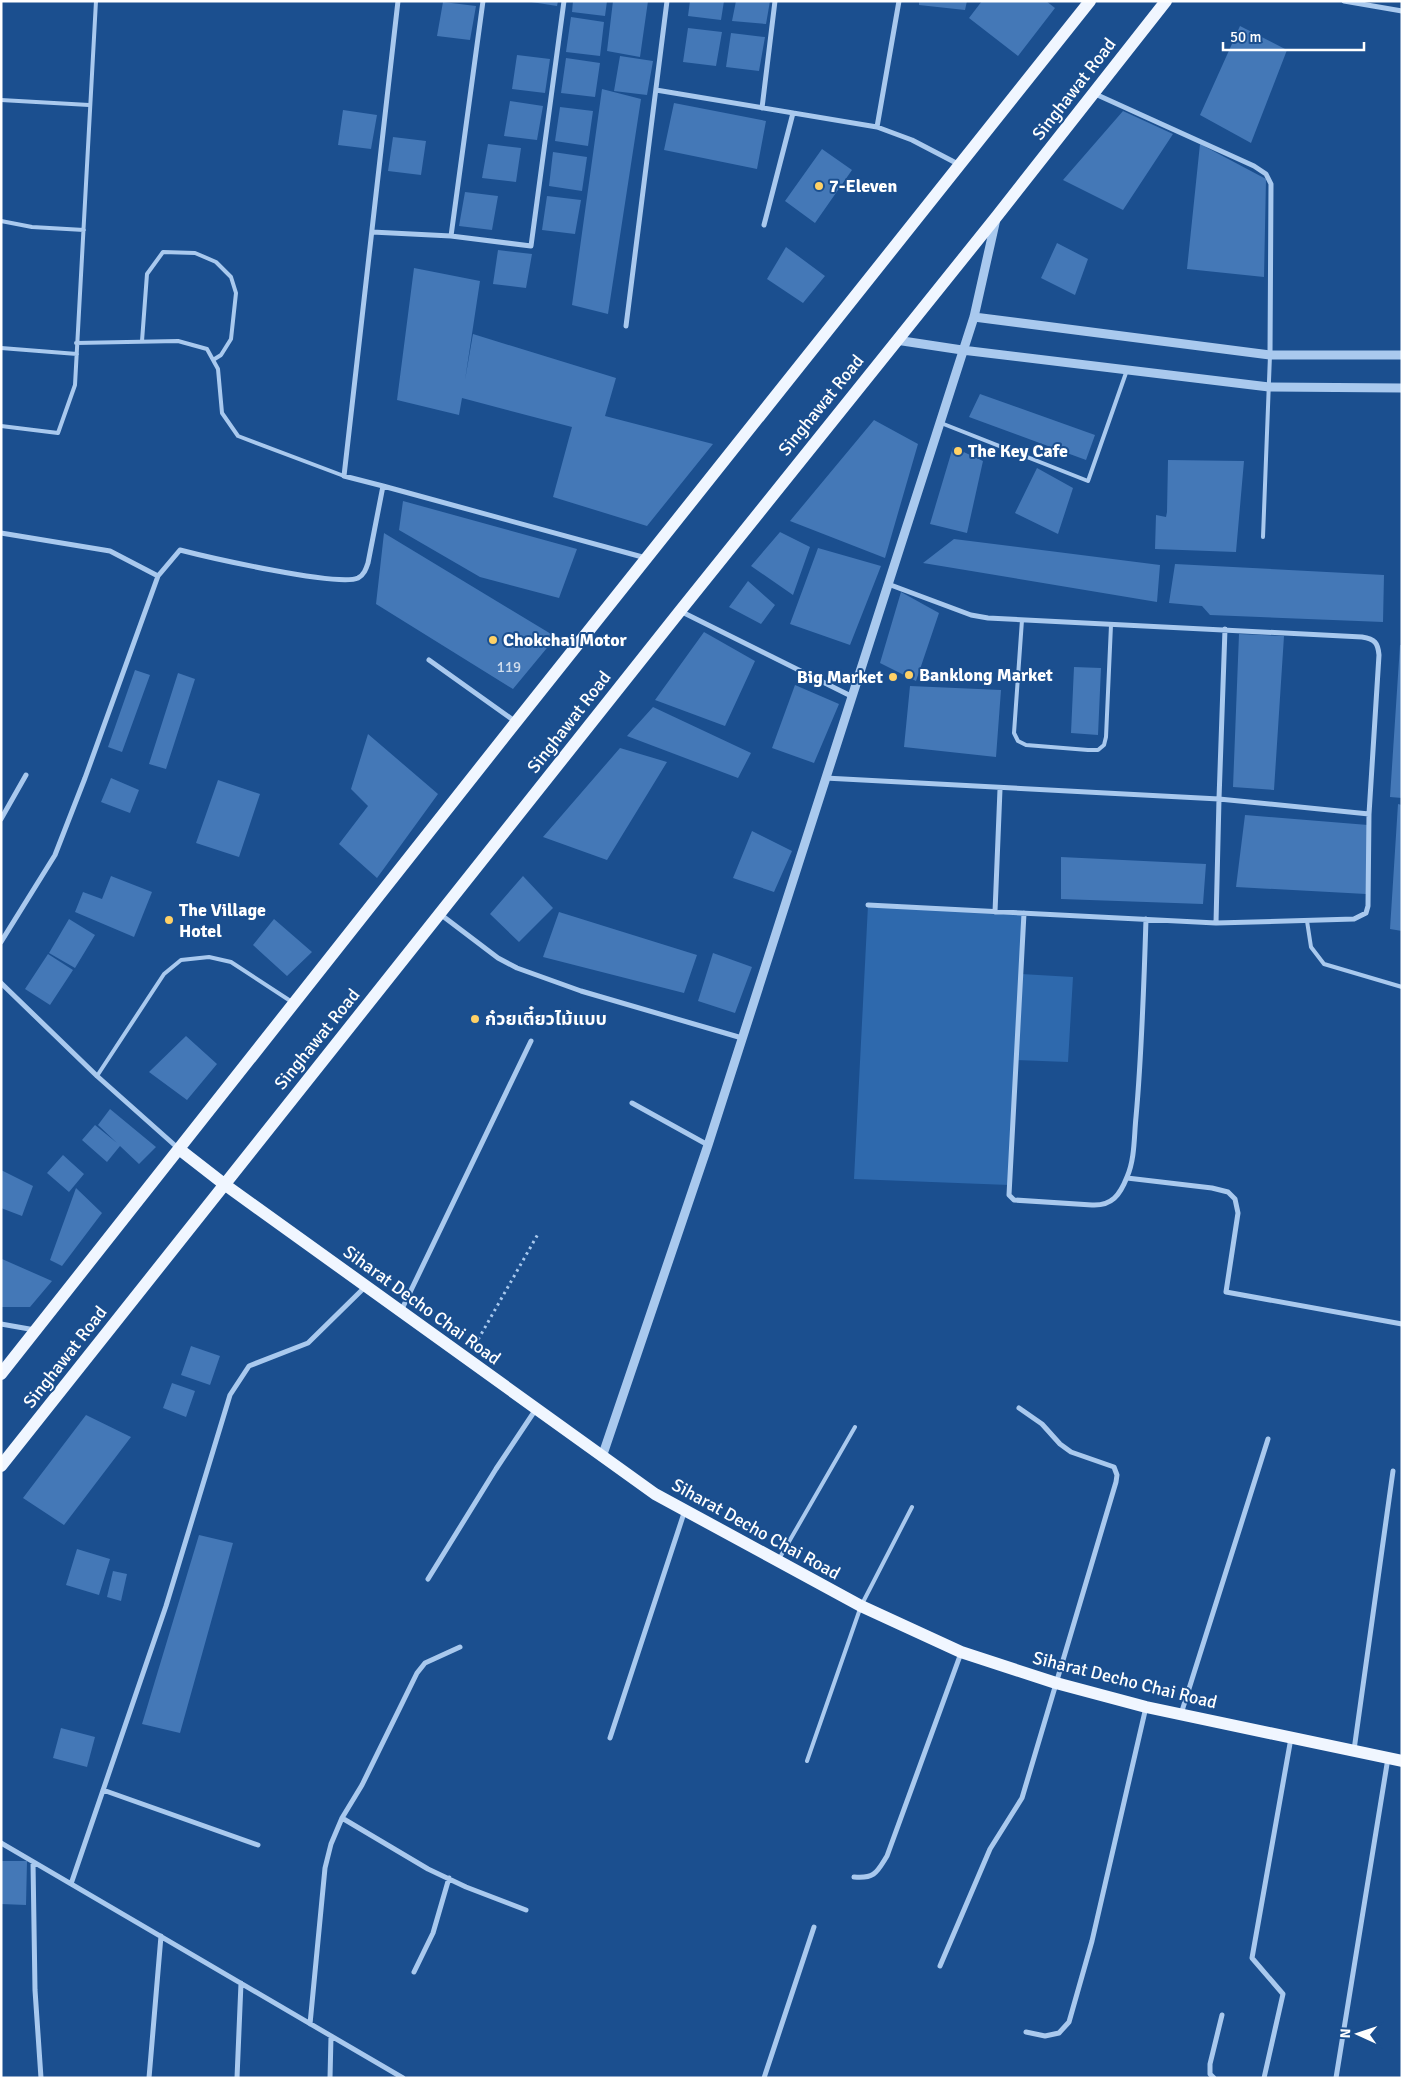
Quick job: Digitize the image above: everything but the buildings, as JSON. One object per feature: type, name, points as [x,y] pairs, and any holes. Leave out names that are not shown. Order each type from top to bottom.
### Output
[{"type":"main road","name":"Singhawat Road","points":[[1,1466],[680,611],[997,216],[1166,1]]},
{"type":"main road","points":[[1,1374],[1087,4]]},
{"type":"main road","name":"Siharat Decho Chai Road","points":[[179,1149],[224,1184],[655,1494],[861,1606],[961,1652],[1056,1683],[1146,1707],[1402,1760]]},
{"type":"street","points":[[398,1],[344,476],[647,559]]},
{"type":"street","points":[[451,236],[483,1]]},
{"type":"street","points":[[372,232],[451,236],[531,246],[564,1]]},
{"type":"street","points":[[626,326],[667,1]]},
{"type":"street","points":[[762,108],[775,1]]},
{"type":"street","points":[[877,127],[899,1]]},
{"type":"street","points":[[1344,1],[1402,11]]},
{"type":"street","points":[[656,90],[877,127],[912,140],[960,166]]},
{"type":"street","points":[[1093,93],[1254,166],[1268,175],[1271,189],[1270,355]]},
{"type":"street","points":[[764,225],[793,113]]},
{"type":"street","points":[[602,1457],[708,1145],[974,317],[997,216]]},
{"type":"street","points":[[974,317],[1270,355],[1402,355]]},
{"type":"street","points":[[896,340],[962,350],[1269,387],[1402,388]]},
{"type":"street","points":[[1,942],[55,855],[158,576],[180,550],[266,569],[342,580],[359,578],[364,574],[368,563],[383,486]]},
{"type":"street","points":[[1,533],[110,551],[158,576]]},
{"type":"street","points":[[868,905],[1216,923],[1354,919],[1366,913],[1368,906],[1369,814],[1379,656],[1377,643],[1372,639],[1225,629],[1111,625],[980,617],[888,584]]},
{"type":"street","points":[[680,611],[851,696]]},
{"type":"street","points":[[1216,923],[1225,629]]},
{"type":"street","points":[[429,660],[516,722]]},
{"type":"street","points":[[1,819],[26,775]]},
{"type":"street","points":[[825,778],[1219,799],[1369,814]]},
{"type":"street","points":[[995,912],[1000,788]]},
{"type":"street","points":[[1024,913],[1009,1195],[1014,1200],[1105,1205],[1116,1195],[1127,1178],[1131,1164],[1141,1060],[1146,919]]},
{"type":"street","points":[[440,914],[498,958],[518,968],[581,991],[742,1038]]},
{"type":"street","points":[[1,983],[97,1076],[179,1149]]},
{"type":"street","points":[[401,1312],[531,1042]]},
{"type":"street","points":[[632,1103],[708,1145]]},
{"type":"street","points":[[1127,1178],[1212,1188],[1228,1192],[1235,1199],[1238,1213],[1226,1292],[1402,1324]]},
{"type":"street","points":[[71,1884],[166,1606],[230,1394],[249,1366],[308,1343],[366,1286]]},
{"type":"street","points":[[1,1324],[36,1330]]},
{"type":"street","points":[[428,1579],[496,1468],[536,1408]]},
{"type":"street","points":[[940,1966],[990,1850],[1022,1798],[1117,1475],[1114,1467],[1071,1452],[1060,1444],[1042,1424],[1019,1408]]},
{"type":"street","points":[[1180,1714],[1268,1439]]},
{"type":"street","points":[[1354,1750],[1393,1471]]},
{"type":"street","points":[[610,1738],[685,1510]]},
{"type":"street","points":[[310,2024],[325,1868],[331,1844],[342,1818],[378,1754],[417,1672],[425,1663],[460,1647]]},
{"type":"street","points":[[854,1877],[866,1878],[876,1873],[887,1856],[961,1652]]},
{"type":"street","points":[[1026,2032],[1045,2036],[1059,2033],[1069,2022],[1092,1941],[1146,1707]]},
{"type":"street","points":[[1264,2078],[1283,1994],[1252,1958],[1291,1738]]},
{"type":"street","points":[[1336,2078],[1388,1757]]},
{"type":"street","points":[[103,1790],[258,1845]]},
{"type":"street","points":[[342,1818],[428,1869],[526,1910]]},
{"type":"street","points":[[1,1843],[403,2078]]},
{"type":"street","points":[[33,1862],[35,1990],[41,2078]]},
{"type":"street","points":[[414,1972],[433,1933],[448,1878]]},
{"type":"street","points":[[764,2078],[814,1927]]},
{"type":"street","points":[[149,2078],[161,1936]]},
{"type":"street","points":[[237,2078],[241,1983]]},
{"type":"street","points":[[1214,2078],[1210,2074],[1210,2064],[1222,2015]]},
{"type":"street","points":[[330,2078],[331,2036]]},
{"type":"street","points":[[390,2071],[390,2078]]},
{"type":"lane","points":[[1,426],[58,433],[75,385],[96,1]]},
{"type":"lane","points":[[1,100],[89,106]]},
{"type":"lane","points":[[1,221],[32,227],[84,230]]},
{"type":"lane","points":[[142,341],[148,274],[163,252],[195,253],[216,262],[231,277],[236,293],[231,339],[221,355],[213,360]]},
{"type":"lane","points":[[76,343],[178,340],[207,349],[218,369],[222,413],[238,436],[344,476]]},
{"type":"lane","points":[[1,348],[77,354]]},
{"type":"lane","points":[[1263,537],[1270,355]]},
{"type":"lane","points":[[939,422],[1088,481],[1127,370]]},
{"type":"lane","points":[[1022,620],[1014,733],[1018,741],[1026,745],[1088,750],[1098,750],[1104,745],[1106,737],[1111,625]]},
{"type":"lane","points":[[1307,920],[1311,947],[1324,964],[1402,987]]},
{"type":"lane","points":[[97,1076],[164,974],[181,960],[209,957],[230,962],[293,1004]]},
{"type":"lane","points":[[778,1561],[855,1427]]},
{"type":"lane","points":[[806,1760],[861,1606],[912,1507]]},
{"type":"path","points":[[467,1359],[538,1234]]},
{"type":"shaded area","points":[[868,905],[1024,913],[1021,974],[1073,977],[1068,1062],[1016,1060],[1009,1185],[854,1179]]},
{"type":"place","name":"7-Eleven","points":[[819,186]]},
{"type":"place","name":"The Key Cafe","points":[[958,451]]},
{"type":"place","name":"Chokchai Motor","points":[[493,640]]},
{"type":"place","name":"Banklong Market","points":[[909,675]]},
{"type":"place","name":"Big Market","points":[[893,677]]},
{"type":"place","name":"The Village Hotel","points":[[169,920]]},
{"type":"place","name":"ก๋วยเตี๋ยวไม้แบบ","points":[[475,1019]]}]
